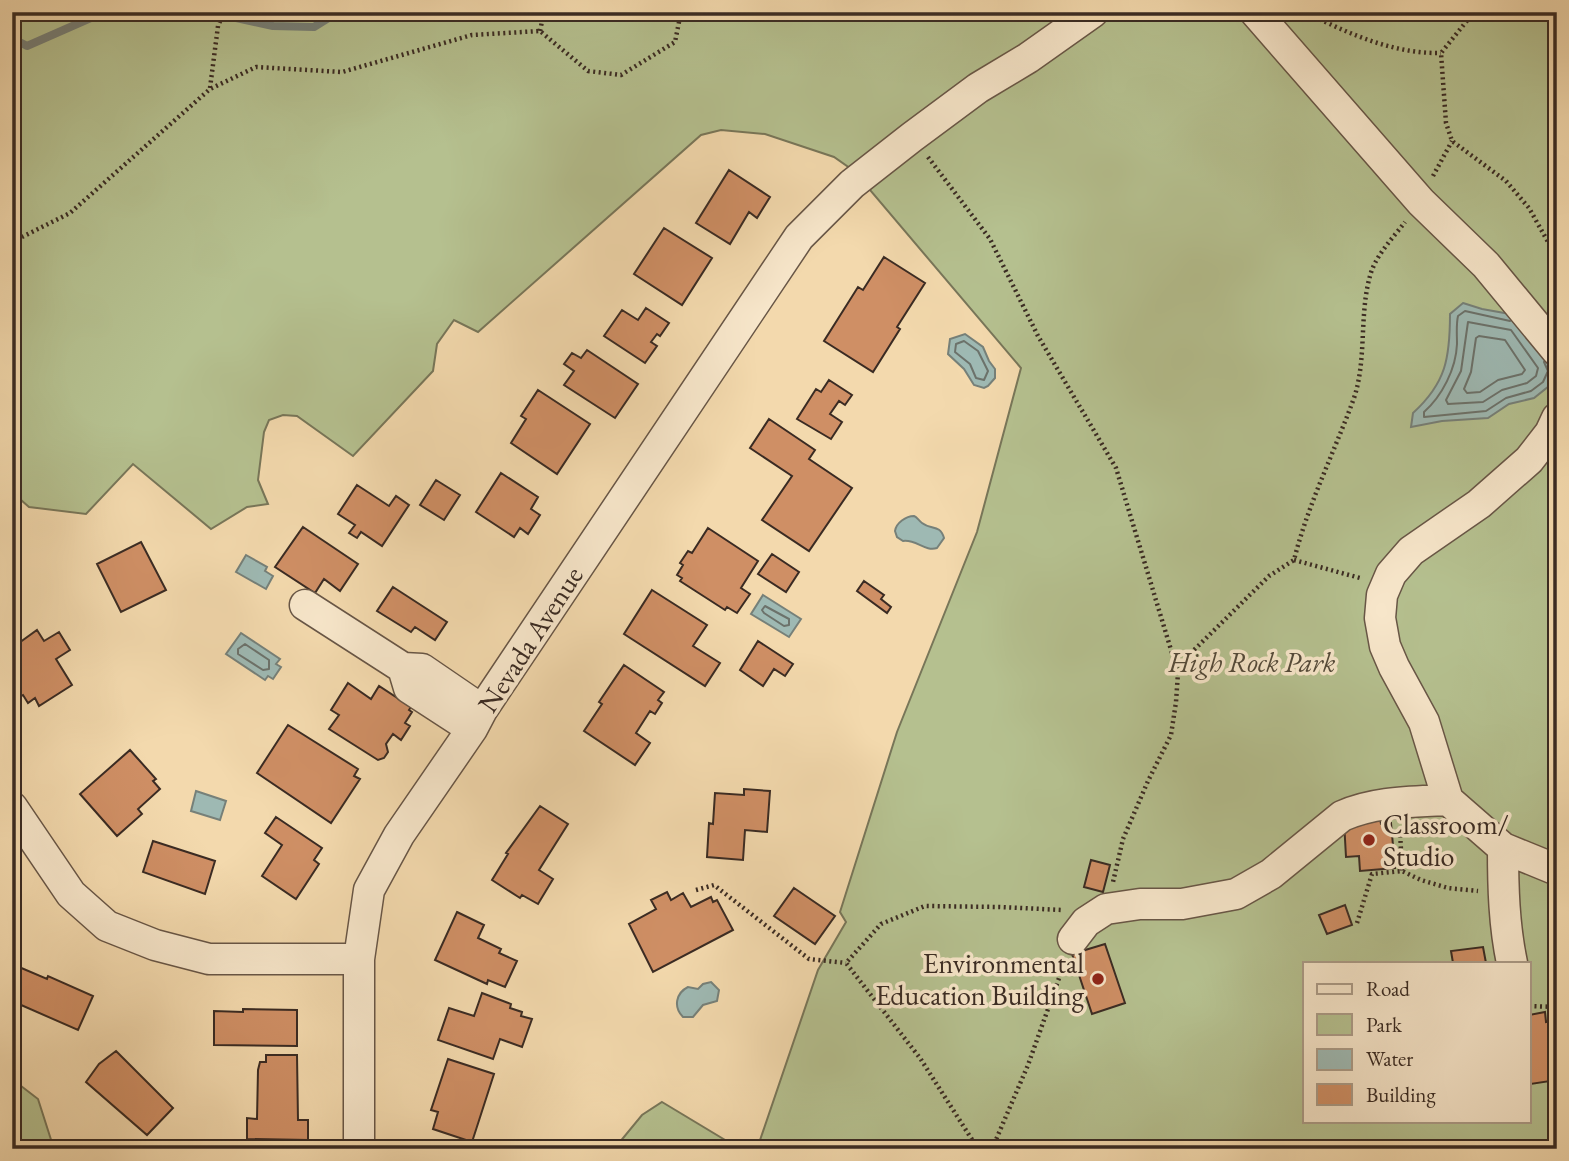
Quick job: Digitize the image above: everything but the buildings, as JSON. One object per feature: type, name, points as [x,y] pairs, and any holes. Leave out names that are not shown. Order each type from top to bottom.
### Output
[{"type":"street","name":"Nevada Avenue","points":[[359,1149],[359,960],[369,890],[398,835],[799,237],[852,184],[912,137],[978,88],[1028,58],[1093,12]]},
{"type":"street","points":[[1255,12],[1421,202],[1486,265],[1557,351]]},
{"type":"street","points":[[1557,418],[1543,456],[1411,551],[1391,574],[1382,595],[1380,618],[1385,646],[1424,722],[1448,800],[1503,848],[1557,870]]},
{"type":"street","points":[[305,605],[403,668],[409,688],[477,720]]},
{"type":"street","points":[[1073,939],[1086,922],[1106,909],[1140,904],[1182,904],[1236,894],[1271,874],[1342,816],[1372,805],[1448,800]]},
{"type":"street","points":[[12,807],[71,894],[107,926],[155,945],[209,960],[359,960]]},
{"type":"street","points":[[1503,848],[1503,894],[1512,962]]},
{"type":"path","points":[[210,89],[218,26],[224,12]]},
{"type":"path","points":[[540,31],[544,12]]},
{"type":"path","points":[[12,242],[69,213],[210,89],[256,67],[342,72],[472,35],[540,31],[588,71],[621,75],[675,42],[681,12]]},
{"type":"path","points":[[1305,12],[1337,28],[1385,45],[1417,54],[1441,53]]},
{"type":"path","points":[[1474,12],[1441,53],[1446,123],[1452,141],[1506,181],[1529,208],[1557,258]]},
{"type":"path","points":[[846,963],[881,925],[925,906],[1106,909],[1124,839],[1171,735],[1176,702],[1178,673],[1116,468],[1038,336],[990,239],[912,137]]},
{"type":"path","points":[[1178,673],[1191,653],[1269,576],[1294,560],[1304,521],[1354,396],[1363,347],[1370,274],[1384,248],[1421,202],[1452,141]]},
{"type":"path","points":[[1294,560],[1336,572],[1388,582]]},
{"type":"path","points":[[1399,803],[1402,871]]},
{"type":"path","points":[[1357,923],[1372,874],[1402,871],[1448,888],[1503,894]]},
{"type":"path","points":[[696,890],[714,885],[809,959],[846,963],[920,1058],[978,1149]]},
{"type":"path","points":[[992,1149],[1028,1065],[1073,939]]},
{"type":"path","points":[[1530,1006],[1557,1007]]},
{"type":"green space","name":"High Rock Park","points":[[12,12],[1557,12],[1557,1149],[757,1149],[818,970],[846,922],[840,912],[897,732],[977,532],[1021,368],[870,190],[871,183],[834,157],[765,134],[721,130],[701,135],[478,332],[454,320],[437,344],[433,371],[353,456],[297,416],[283,415],[269,420],[264,432],[258,480],[268,504],[247,507],[211,529],[133,464],[86,514],[29,507],[12,492]]},
{"type":"green space","points":[[12,1079],[38,1099],[54,1149],[12,1149]]},
{"type":"green space","points":[[662,1102],[740,1149],[614,1149],[642,1115]]},
{"type":"water","points":[[1463,303],[1521,316],[1557,368],[1549,386],[1534,398],[1509,404],[1488,418],[1442,421],[1411,427],[1413,413],[1433,391],[1444,369],[1449,344],[1450,314]]},
{"type":"water","points":[[965,334],[983,347],[995,369],[995,378],[984,388],[974,385],[964,369],[948,354],[950,339]]},
{"type":"water","points":[[914,516],[942,534],[944,538],[937,548],[928,548],[897,537],[897,525]]},
{"type":"water","points":[[246,555],[267,567],[265,571],[273,576],[266,589],[236,572]]},
{"type":"water","points":[[763,595],[801,619],[789,637],[751,614]]},
{"type":"water","points":[[241,633],[280,659],[276,664],[281,667],[273,679],[268,676],[265,680],[226,654]]},
{"type":"water","points":[[196,791],[226,801],[220,820],[191,811]]},
{"type":"water","points":[[711,982],[719,990],[717,1001],[703,1005],[693,1017],[683,1017],[677,1005],[681,993],[688,987],[698,989]]},
{"type":"waterway","points":[[12,38],[27,46],[93,17],[135,12]]},
{"type":"waterway","points":[[209,12],[273,26],[314,27],[338,12]]},
{"type":"place","name":"Classroom/ Studio","points":[[1369,840]]},
{"type":"place","name":"Environmental Education Building","points":[[1098,979]]}]
